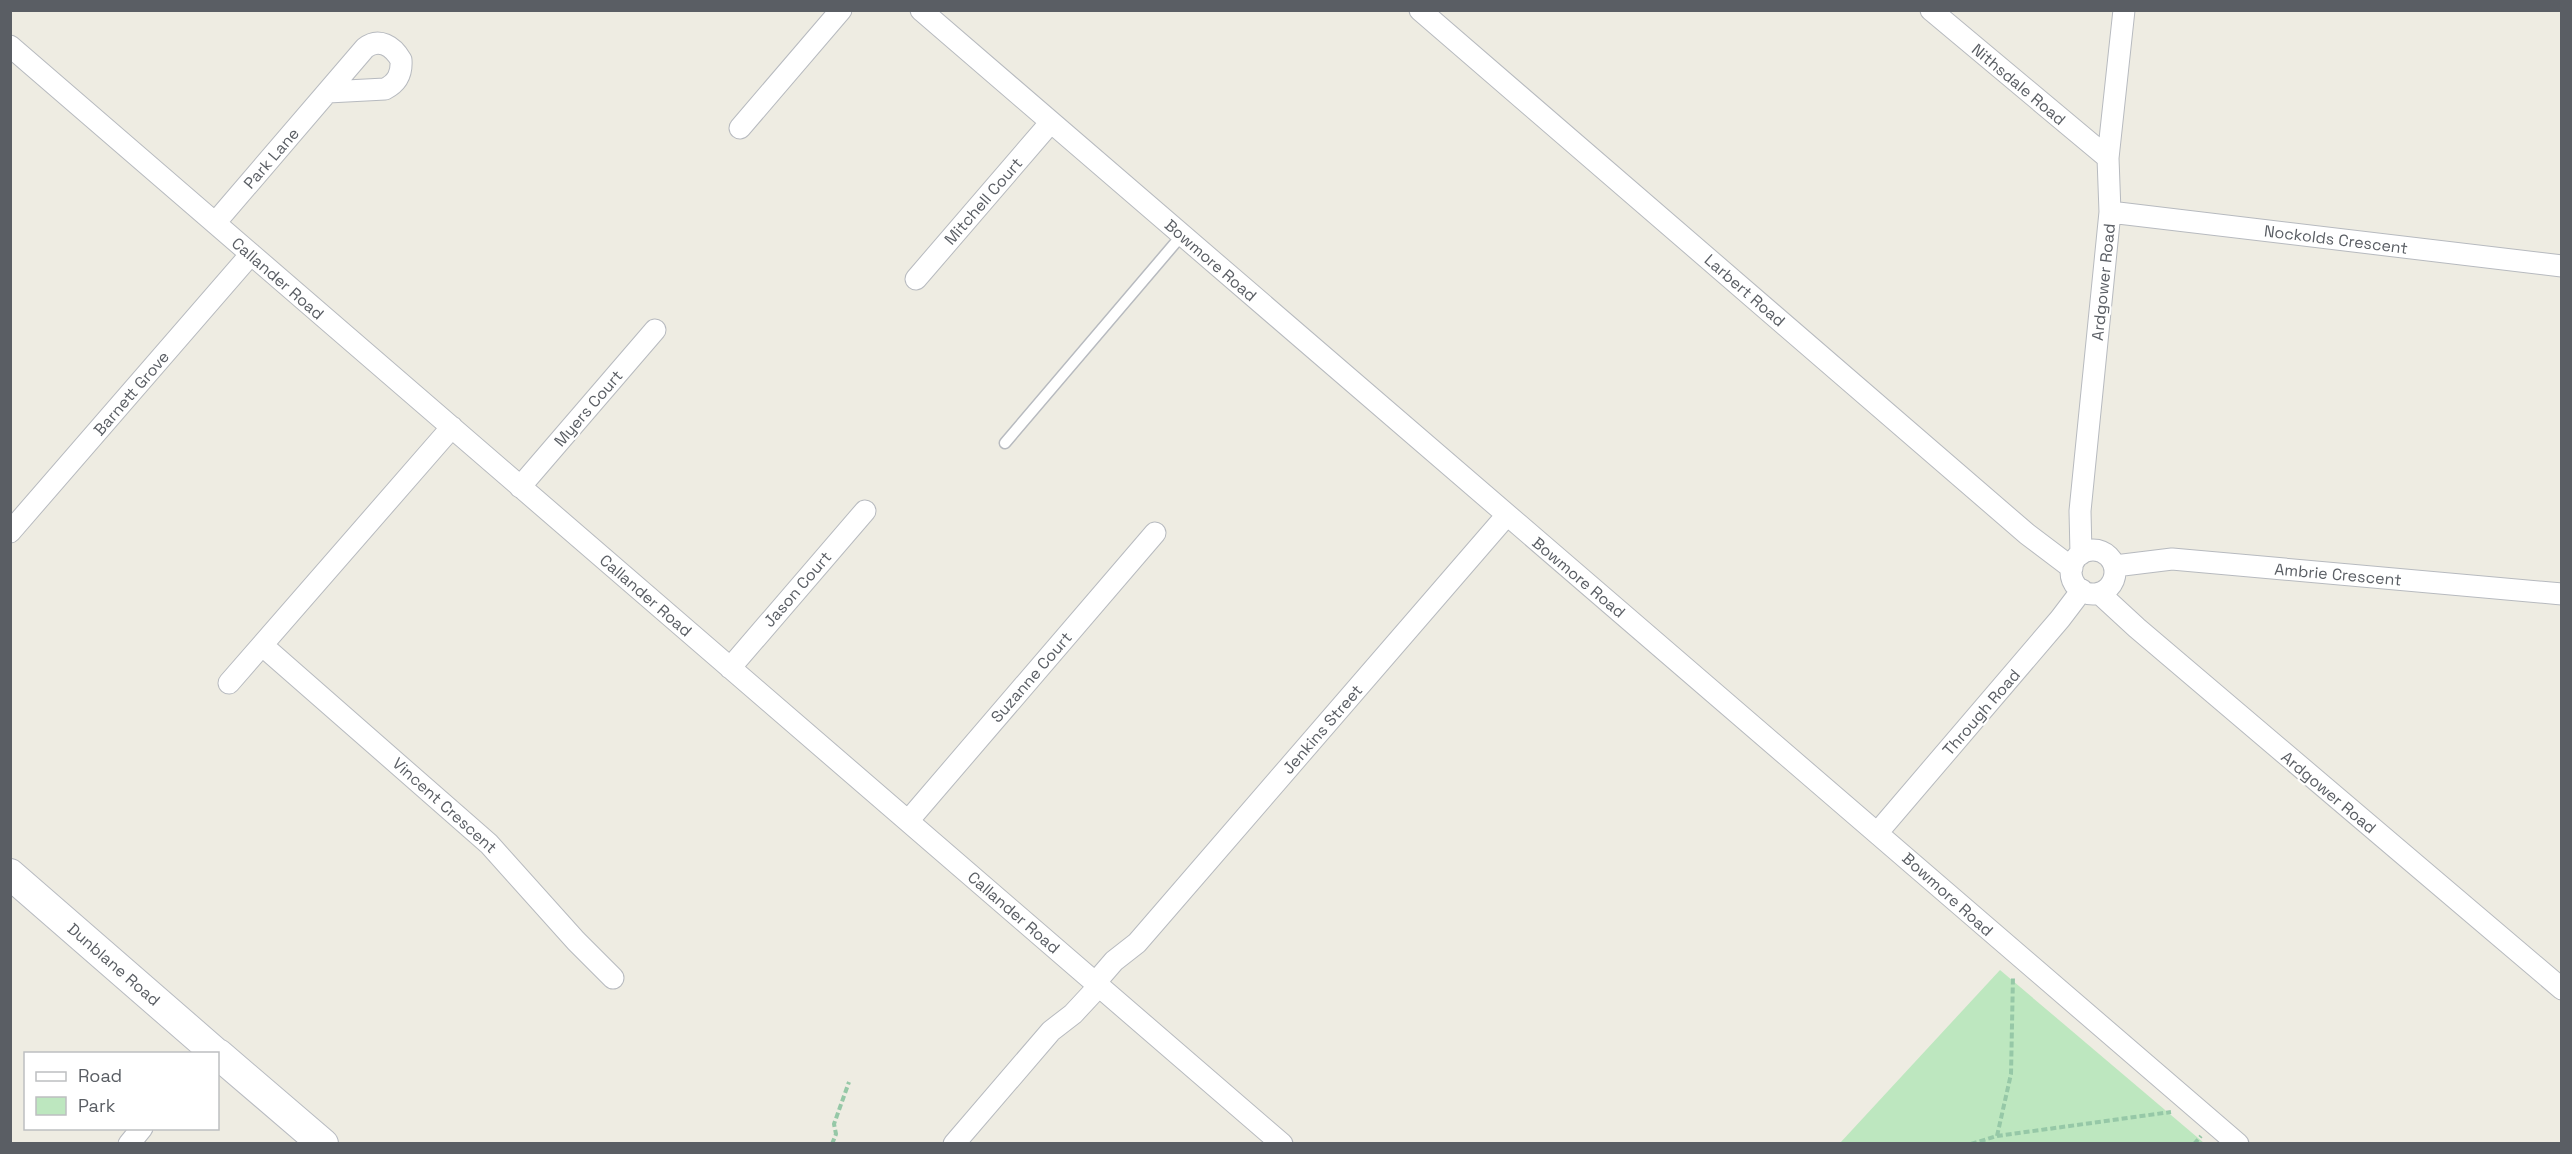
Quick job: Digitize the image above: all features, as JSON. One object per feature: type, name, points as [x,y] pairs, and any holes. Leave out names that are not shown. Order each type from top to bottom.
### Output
[{"type":"street","points":[[740,128],[841,10]]},
{"type":"street","name":"Bowmore Road","points":[[921,10],[1878,832],[2013,952],[2238,1143]]},
{"type":"street","name":"Larbert Road","points":[[1420,10],[2018,526],[2076,561]]},
{"type":"street","name":"Nithsdale Road","points":[[1931,10],[2108,158]]},
{"type":"street","name":"Ardgower Road","points":[[2076,561],[2110,212],[2108,158],[2124,10]]},
{"type":"street","name":"Callander Road","points":[[10,46],[1282,1143]]},
{"type":"street","name":"Park Lane","points":[[214,223],[327,92]]},
{"type":"street","name":"Mitchell Court","points":[[916,279],[1051,122]]},
{"type":"street","name":"Nockolds Crescent","points":[[2110,212],[2562,266]]},
{"type":"street","name":"Barnett Grove","points":[[10,532],[251,254]]},
{"type":"street","name":"Myers Court","points":[[520,487],[655,330]]},
{"type":"street","points":[[229,683],[452,427]]},
{"type":"street","name":"Jason Court","points":[[730,668],[865,511]]},
{"type":"street","name":"Jenkins Street","points":[[954,1143],[1051,1031],[1063,1009],[1127,964],[1137,943],[1507,515]]},
{"type":"street","name":"Suzanne Court","points":[[908,821],[1155,533]]},
{"type":"street","points":[[2094,550],[2101,551],[2115,566],[2114,580],[2105,590],[2090,591],[2073,581],[2076,561],[2094,550]]},
{"type":"street","name":"Ambrie Crescent","points":[[2115,566],[2172,559],[2562,594]]},
{"type":"street","name":"Ardgower Road","points":[[2090,591],[2137,628],[2562,989]]},
{"type":"street","name":"Through Road","points":[[1878,832],[2060,619],[2090,591]]},
{"type":"street","name":"Vincent Crescent","points":[[263,646],[489,844],[576,941],[613,978]]},
{"type":"street","name":"Dunblane Road","points":[[10,874],[213,1052]]},
{"type":"street","name":"Dunblane Road","points":[[219,1057],[322,1143]]},
{"type":"street","points":[[129,1143],[139,1130]]},
{"type":"lane","points":[[1005,443],[1182,235]]},
{"type":"path","points":[[1996,1136],[2011,1074],[2013,952]]},
{"type":"path","points":[[832,1143],[836,1134],[834,1124],[849,1082]]},
{"type":"path","points":[[1971,1143],[1996,1136],[2172,1112]]},
{"type":"green space","points":[[2000,970],[2204,1143],[1840,1143]]}]
